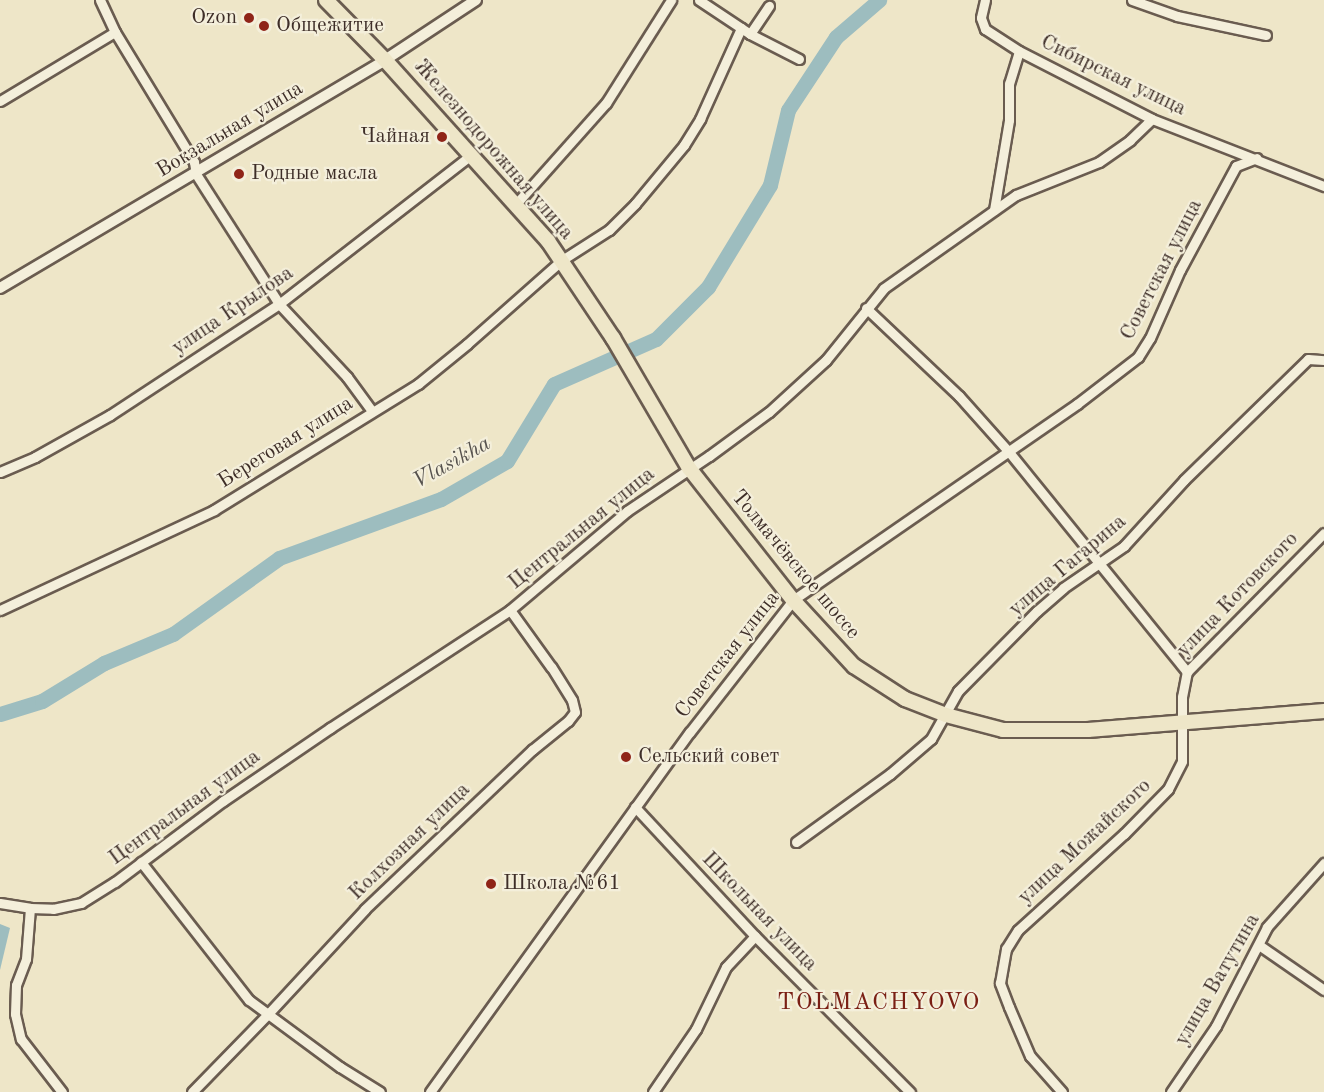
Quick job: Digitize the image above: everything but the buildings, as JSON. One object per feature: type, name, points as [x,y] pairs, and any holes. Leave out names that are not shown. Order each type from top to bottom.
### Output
[{"type":"main road","name":"Железнодорожная улица","points":[[327,0],[516,204],[561,260],[640,383]]},
{"type":"main road","name":"Толмачёвское шоссе","points":[[640,383],[688,468],[793,600],[854,666],[905,699],[946,716],[1003,730],[1088,730],[1324,711]]},
{"type":"street","points":[[100,0],[115,32],[194,162],[195,174],[279,304],[346,377],[372,411]]},
{"type":"street","name":"Вокзальная улица","points":[[0,288],[385,60],[476,0]]},
{"type":"street","points":[[516,204],[606,103],[671,0]]},
{"type":"street","points":[[699,0],[750,34],[799,59]]},
{"type":"street","name":"Сибирская улица","points":[[985,0],[981,18],[985,29],[1019,51],[1152,119],[1324,186]]},
{"type":"street","points":[[1132,0],[1177,16],[1266,35]]},
{"type":"street","points":[[750,34],[769,6]]},
{"type":"street","name":"Береговая улица","points":[[0,610],[214,510],[426,377],[561,260],[609,230],[635,204],[684,145],[711,97],[741,28]]},
{"type":"street","points":[[0,101],[115,32]]},
{"type":"street","points":[[994,210],[1009,120],[1009,84],[1019,51]]},
{"type":"street","name":"Центральная улица","points":[[0,903],[53,909],[81,903],[330,728],[510,610],[627,511],[709,456],[768,412],[826,360],[866,308],[885,288],[1016,195],[1098,162],[1130,140],[1152,119]]},
{"type":"street","name":"улица Крылова","points":[[0,472],[35,457],[110,415],[279,304],[471,155]]},
{"type":"street","name":"Советская улица","points":[[430,1092],[635,807],[757,644],[793,600],[1009,452],[1138,357],[1150,338],[1180,270],[1236,166],[1257,158]]},
{"type":"street","points":[[866,308],[959,396],[1009,452],[1187,672]]},
{"type":"street","name":"улица Гагарина","points":[[796,842],[931,739],[958,691],[1037,611],[1063,588],[1124,546],[1184,480],[1308,359],[1324,360]]},
{"type":"street","name":"улица Котовского","points":[[1184,722],[1182,697],[1187,672],[1324,533]]},
{"type":"street","name":"Колхозная улица","points":[[192,1092],[365,909],[532,750],[568,721],[574,712],[572,700],[510,610]]},
{"type":"street","name":"улица Можайского","points":[[1062,1092],[1030,1056],[1009,1007],[1000,983],[1006,949],[1018,930],[1124,834],[1168,789],[1182,761],[1184,722]]},
{"type":"street","name":"Школьная улица","points":[[635,807],[755,936],[910,1092]]},
{"type":"street","points":[[141,862],[249,1000],[267,1015],[380,1092]]},
{"type":"street","name":"улица Ватутина","points":[[1171,1092],[1215,1026],[1267,927],[1324,863]]},
{"type":"street","points":[[30,908],[26,959],[15,986],[15,1014],[21,1039],[62,1092]]},
{"type":"street","points":[[653,1092],[696,1029],[726,967],[755,936]]},
{"type":"street","points":[[1259,945],[1324,990]]},
{"type":"water","points":[[0,924],[10,928],[0,970]]},
{"type":"waterway","name":"Vlasikha","points":[[0,714],[42,701],[104,663],[173,634],[279,558],[441,499],[507,461],[554,384],[656,339],[708,287],[770,185],[788,110],[836,37],[879,0]]},
{"type":"place","name":"Ozon","points":[[249,18]]},
{"type":"place","name":"Общежитие","points":[[264,26]]},
{"type":"place","name":"Чайная","points":[[442,137]]},
{"type":"place","name":"Родные масла","points":[[239,174]]},
{"type":"place","name":"Сельский совет","points":[[626,757]]},
{"type":"place","name":"Школа №61","points":[[491,884]]},
{"type":"district","name":"TOLMACHYOVO","points":[[879,1004]]}]
